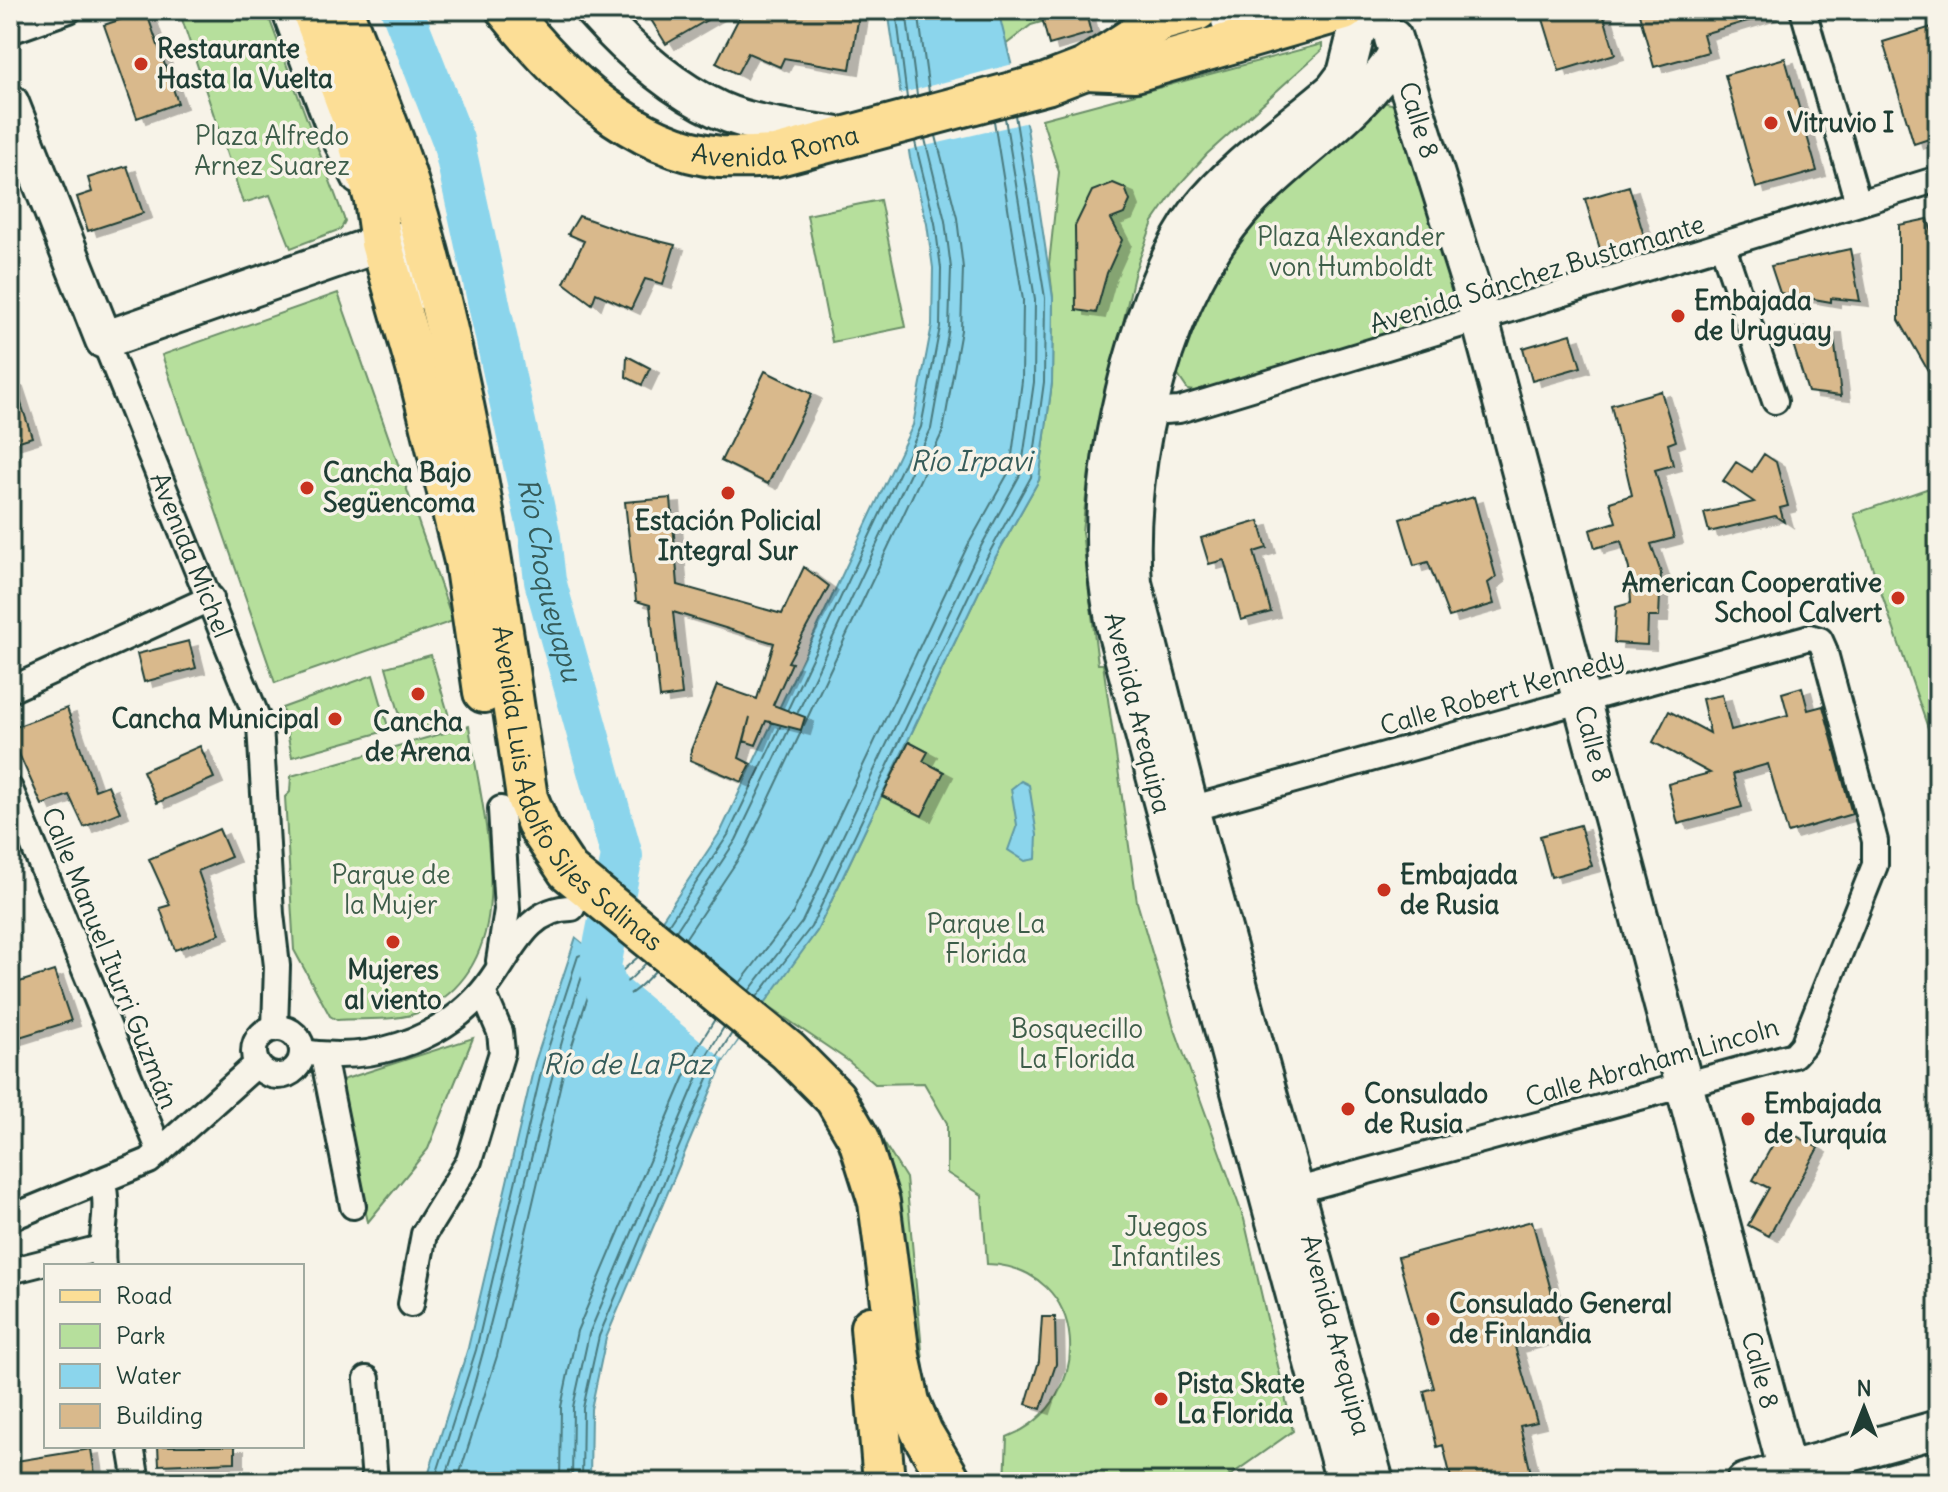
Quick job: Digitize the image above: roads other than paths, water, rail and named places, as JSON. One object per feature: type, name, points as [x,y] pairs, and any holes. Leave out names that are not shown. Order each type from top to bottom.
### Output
[{"type":"main road","name":"Avenida Luis Adolfo Siles Salinas","points":[[312,10],[352,117],[375,200],[381,243],[421,382],[465,561],[501,809],[529,862],[744,1030],[818,1078],[859,1139],[879,1202],[899,1356],[909,1402],[922,1433],[951,1481]]},
{"type":"main road","name":"Avenida Luis Adolfo Siles Salinas","points":[[342,10],[424,237],[486,523],[527,798],[567,893]]},
{"type":"main road","name":"Avenida Roma","points":[[507,10],[571,82],[609,112],[680,148],[717,157],[775,156],[1046,84],[1085,69],[1159,21],[1197,10]]},
{"type":"main road","points":[[593,10],[616,36],[687,93],[721,111],[785,128],[865,133]]},
{"type":"main road","name":"Avenida Roma","points":[[1085,69],[1135,71],[1344,10]]},
{"type":"main road","name":"Avenida Arequipa","points":[[1373,10],[1356,34],[1346,74],[1334,90],[1242,168],[1199,212],[1170,260],[1150,306],[1136,408],[1131,506],[1133,583],[1177,812],[1284,1194],[1375,1482]]},
{"type":"main road","name":"Calle 8","points":[[1384,10],[1479,321],[1789,1476]]},
{"type":"main road","name":"Avenida Arequipa","points":[[1136,408],[1180,306],[1224,231],[1252,197],[1332,129],[1380,82],[1397,53]]},
{"type":"main road","name":"Avenida Michel","points":[[10,103],[104,340]]},
{"type":"main road","points":[[717,157],[727,149],[733,137],[721,111]]},
{"type":"main road","points":[[104,340],[381,243],[400,241],[409,249],[471,490],[486,523]]},
{"type":"main road","name":"Avenida Luis Adolfo Siles Salinas","points":[[744,1030],[816,1114],[843,1159],[859,1205],[884,1482]]},
{"type":"main road","name":"Avenida Arequipa","points":[[1284,1194],[1345,1482]]},
{"type":"main road","points":[[1745,1482],[1789,1476],[1938,1429]]},
{"type":"main road","points":[[903,1482],[920,1475],[951,1481]]},
{"type":"street","points":[[10,31],[69,10]]},
{"type":"street","points":[[284,10],[328,126],[354,179],[375,200]]},
{"type":"street","points":[[1246,10],[1227,16],[1224,21],[1229,23],[1276,10]]},
{"type":"street","points":[[1803,10],[1858,203]]},
{"type":"street","name":"Avenida Sánchez Bustamante","points":[[1136,408],[1179,410],[1723,247],[1938,179]]},
{"type":"street","points":[[1723,247],[1775,401]]},
{"type":"street","name":"Avenida Michel","points":[[104,340],[260,725],[277,966],[275,1028]]},
{"type":"street","points":[[10,690],[211,598]]},
{"type":"street","name":"Calle Robert Kennedy","points":[[1177,812],[1580,698],[1810,637],[1820,640],[1824,649]]},
{"type":"street","name":"Calle Abraham Lincoln","points":[[1284,1194],[1794,1055],[1803,1045],[1872,876],[1875,841],[1824,649]]},
{"type":"street","name":"Calle Manuel Iturri Guzmán","points":[[10,789],[159,1149]]},
{"type":"street","points":[[498,968],[507,910],[501,809]]},
{"type":"street","points":[[353,1206],[313,1054],[297,1037],[275,1028],[256,1042],[257,1064],[268,1075],[284,1076],[313,1054],[373,1054],[414,1041],[441,1026],[483,992],[534,921],[567,893]]},
{"type":"street","points":[[411,1304],[424,1234],[469,1161],[502,1052],[500,1032],[483,992]]},
{"type":"street","points":[[10,1218],[104,1189],[149,1161],[257,1064]]},
{"type":"street","points":[[56,1264],[102,1257],[106,1221],[104,1189]]},
{"type":"street","points":[[10,1271],[44,1266]]},
{"type":"street","points":[[367,1379],[375,1482]]},
{"type":"street","points":[[131,1448],[137,1482]]},
{"type":"water","points":[[888,10],[998,10],[1027,128],[1053,298],[1052,383],[1039,480],[995,558],[817,931],[724,1060],[606,1338],[591,1409],[590,1482],[426,1482],[468,1348],[535,1062],[576,937],[616,969],[661,921],[721,831],[913,425],[932,325],[933,268],[927,224],[910,158]]},
{"type":"water","points":[[1021,781],[1029,785],[1037,835],[1036,859],[1025,861],[1008,850],[1017,825],[1011,789]]},
{"type":"waterway","name":"Río Choqueyapu","points":[[402,10],[453,140],[540,537],[545,581],[622,856],[600,966],[614,1015]]},
{"type":"place","name":"Restaurante Hasta la Vuelta","points":[[141,64]]},
{"type":"place","name":"Vitruvio I","points":[[1771,123]]},
{"type":"place","name":"Embajada de Uruguay","points":[[1678,316]]},
{"type":"place","name":"Cancha Bajo Següencoma","points":[[307,488]]},
{"type":"place","name":"Estación Policial Integral Sur","points":[[728,493]]},
{"type":"place","name":"American Cooperative School Calvert","points":[[1898,598]]},
{"type":"place","name":"Cancha de Arena","points":[[418,694]]},
{"type":"place","name":"Cancha Municipal","points":[[335,719]]},
{"type":"place","name":"Embajada de Rusia","points":[[1384,890]]},
{"type":"place","name":"Mujeres al viento","points":[[393,942]]},
{"type":"place","name":"Consulado de Rusia","points":[[1348,1109]]},
{"type":"place","name":"Embajada de Turquía","points":[[1748,1119]]},
{"type":"place","name":"Consulado General de Finlandia","points":[[1433,1319]]},
{"type":"place","name":"Pista Skate La Florida","points":[[1161,1399]]},
{"type":"park label","name":"Plaza Alfredo Arnez Suarez","points":[[272,151]]},
{"type":"park label","name":"Plaza Alexander von Humboldt","points":[[1351,252]]},
{"type":"park label","name":"Parque de la Mujer","points":[[391,890]]},
{"type":"park label","name":"Parque La Florida","points":[[986,939]]},
{"type":"park label","name":"Bosquecillo La Florida","points":[[1077,1044]]},
{"type":"park label","name":"Juegos Infantiles","points":[[1166,1242]]},
{"type":"water label","name":"Río Irpavi","points":[[971,461]]},
{"type":"water label","name":"Río de La Paz","points":[[627,1064]]}]
